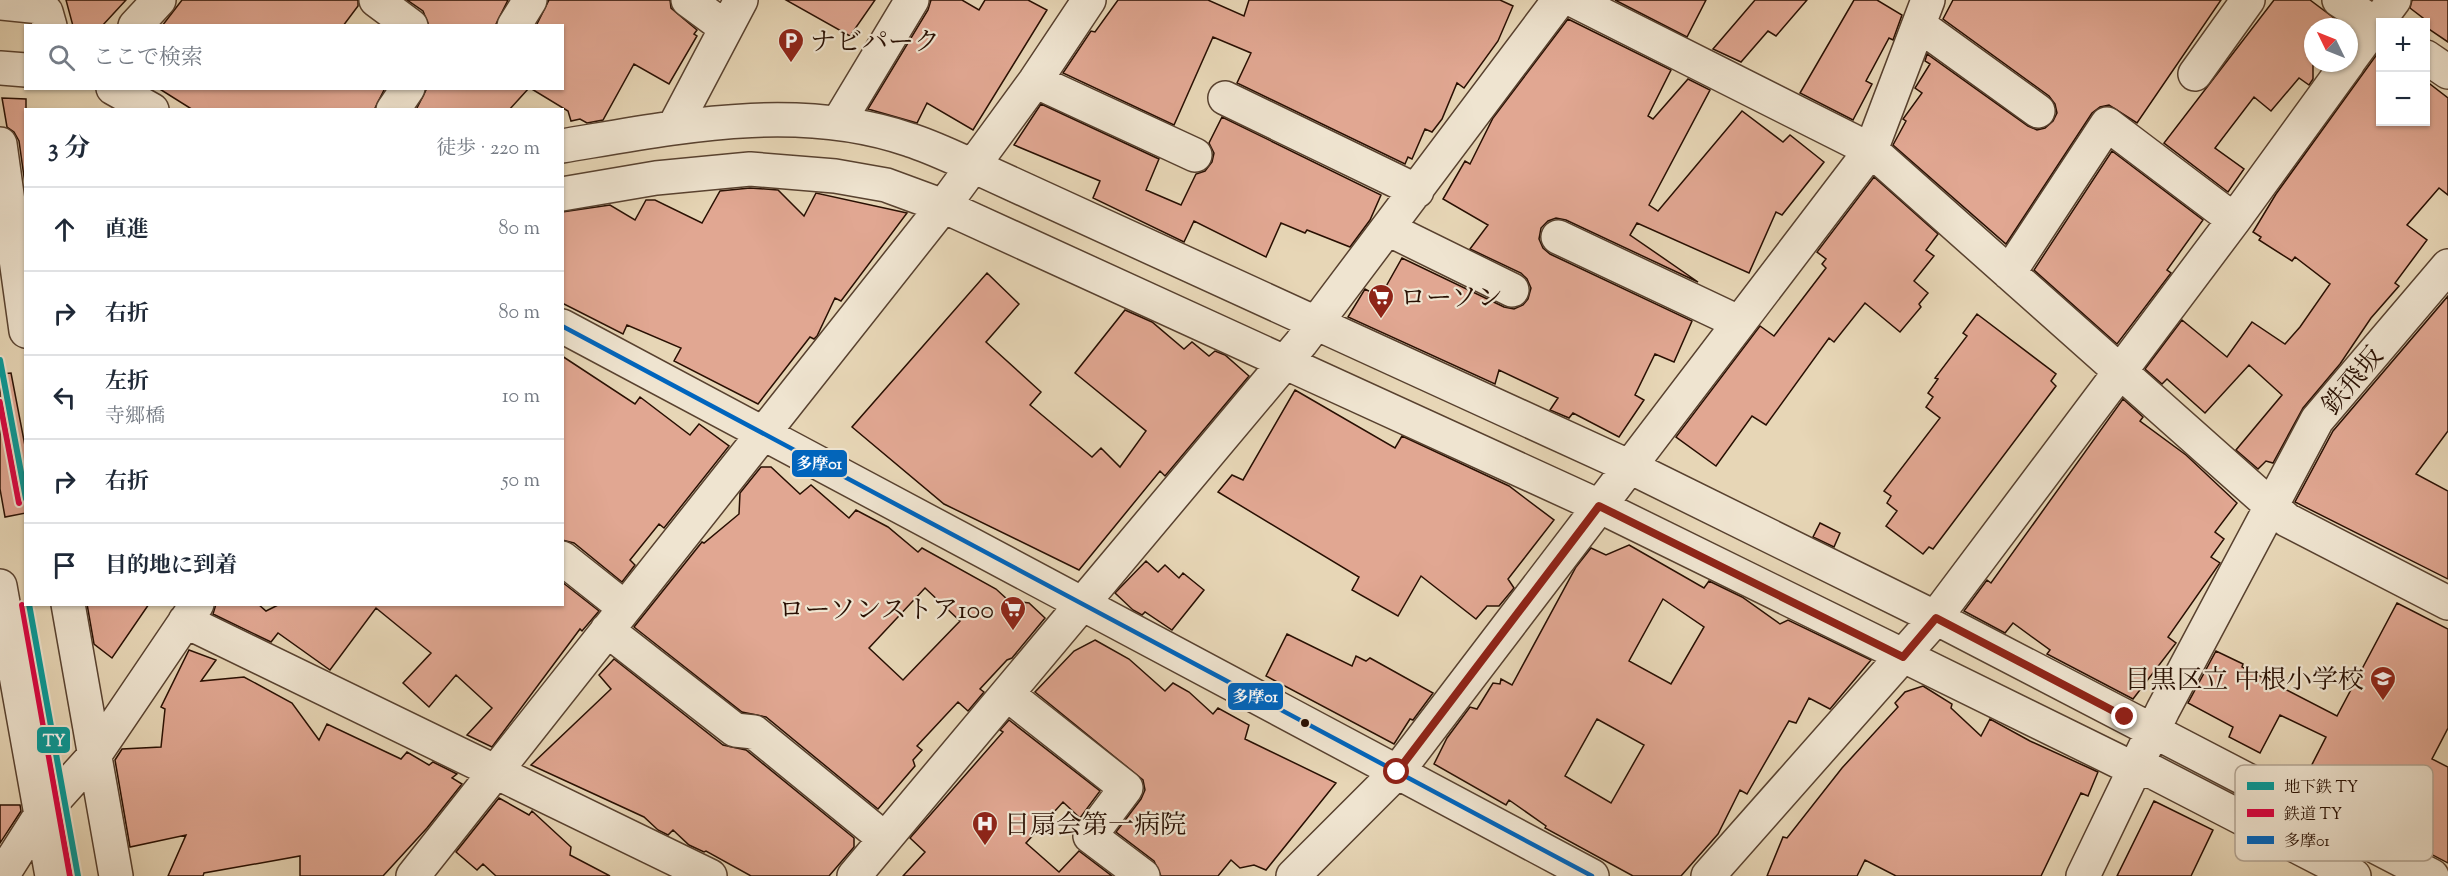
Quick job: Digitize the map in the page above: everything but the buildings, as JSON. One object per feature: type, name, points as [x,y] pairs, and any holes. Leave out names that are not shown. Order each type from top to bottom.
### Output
[{"type":"street","points":[[137,24],[159,0]]},
{"type":"street","points":[[376,0],[408,24]]},
{"type":"street","points":[[515,24],[530,0]]},
{"type":"street","points":[[674,127],[733,14],[688,0]]},
{"type":"street","points":[[838,123],[912,0]]},
{"type":"street","points":[[413,876],[946,203],[1035,81],[1089,0]]},
{"type":"street","points":[[854,876],[1300,343],[1559,0]]},
{"type":"street","points":[[1573,0],[1871,150],[2287,520],[2448,603]]},
{"type":"street","points":[[2195,74],[2248,0]]},
{"type":"street","points":[[2339,0],[2384,17],[2358,50]]},
{"type":"street","points":[[0,3],[41,8],[46,12],[49,24]]},
{"type":"street","points":[[1293,876],[1397,772],[1871,150],[1924,13],[2038,111]]},
{"type":"street","points":[[2430,60],[2448,72]]},
{"type":"street","points":[[0,68],[24,70]]},
{"type":"street","points":[[1708,876],[1919,638],[2122,371],[2341,72]]},
{"type":"street","points":[[1035,81],[1195,155]]},
{"type":"street","points":[[117,90],[149,108]]},
{"type":"street","points":[[394,108],[407,90]]},
{"type":"street","points":[[1225,98],[1417,190]]},
{"type":"street","points":[[564,146],[674,127],[748,119],[838,123],[909,139],[971,169],[1300,343],[1613,486],[2144,749],[2235,789]]},
{"type":"street","points":[[2009,273],[2107,124],[2234,220]]},
{"type":"street","points":[[0,144],[21,285]]},
{"type":"street","points":[[564,194],[656,178],[750,169],[835,176],[886,185],[946,203],[1300,343],[1613,486],[2144,749],[2152,772],[2235,815]]},
{"type":"street","points":[[1388,229],[1512,290]]},
{"type":"street","points":[[1558,237],[1738,322]]},
{"type":"street","name":"鉄飛坂","points":[[2083,876],[2144,749],[2317,420],[2448,266]]},
{"type":"street","points":[[564,327],[1592,876]]},
{"type":"street","points":[[564,560],[616,619],[735,730],[754,732],[885,839]]},
{"type":"street","points":[[0,586],[52,876]]},
{"type":"street","points":[[68,606],[116,876]]},
{"type":"street","points":[[3,866],[40,816],[93,756],[191,613],[495,772],[710,876]]},
{"type":"street","points":[[1007,694],[1126,788],[1090,836],[1143,876]]},
{"type":"street","points":[[2325,861],[2354,876]]},
{"type":"street","points":[[2398,861],[2432,876]]},
{"type":"metro line","name":"TY","points":[[0,360],[24,488]]},
{"type":"metro line","name":"TY","points":[[29,606],[78,876]]},
{"type":"rail line","name":"TY","points":[[0,402],[19,503]]},
{"type":"rail line","name":"TY","points":[[22,605],[70,876]]},
{"type":"transit line","name":"多摩01","points":[[564,327],[1592,876]]},
{"type":"place","name":"ナビパーク","points":[[791,64]]},
{"type":"place","name":"ローソン","points":[[1381,320]]},
{"type":"place","name":"ローソンストア100","points":[[1013,632]]},
{"type":"place","name":"目黒区立 中根小学校","points":[[2383,702]]},
{"type":"place","name":"日扇会第一病院","points":[[985,847]]},
{"type":"route","points":[[1397,772],[1599,506],[1903,657],[1936,618],[2125,717]]}]
